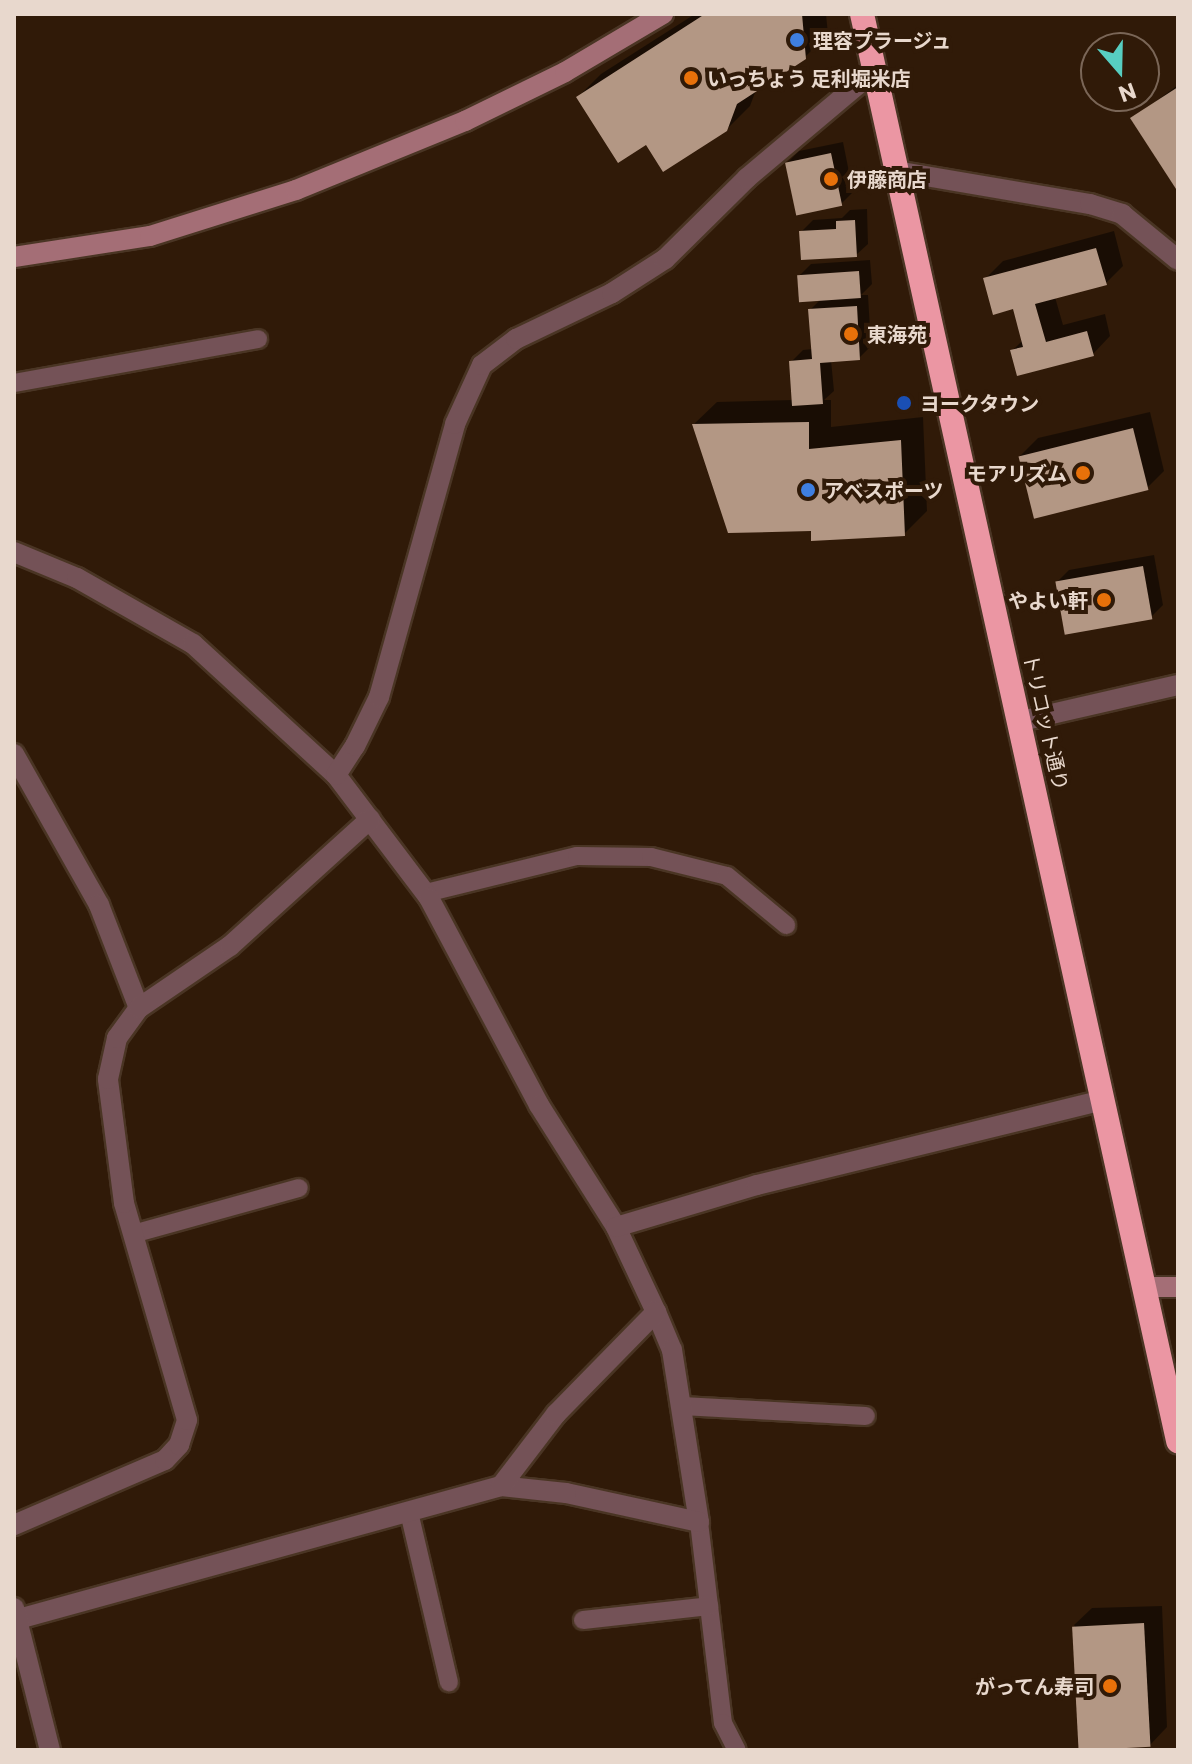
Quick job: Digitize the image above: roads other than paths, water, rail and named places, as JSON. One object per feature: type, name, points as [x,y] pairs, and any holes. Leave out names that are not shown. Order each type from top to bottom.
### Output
[{"type":"highway","name":"トリコット通り","points":[[862,14],[1178,1441]]},
{"type":"street","points":[[14,257],[150,236],[296,190],[465,121],[577,65],[663,14]]},
{"type":"street","points":[[336,775],[355,746],[379,697],[455,424],[482,365],[516,339],[612,293],[665,259],[747,178],[874,71]]},
{"type":"street","points":[[896,171],[1111,210],[1148,233],[1178,260]]},
{"type":"street","points":[[14,552],[77,578],[193,644],[336,775],[426,893],[539,1105],[616,1227],[656,1312],[672,1350],[699,1522],[566,1493],[501,1486],[16,1614],[50,1750]]},
{"type":"street","points":[[1021,721],[1178,685]]},
{"type":"street","points":[[14,754],[99,905],[139,1008]]},
{"type":"street","points":[[14,1525],[165,1460],[179,1445],[187,1420],[124,1203],[108,1079],[117,1038],[139,1008],[230,946],[370,819]]},
{"type":"street","points":[[616,1227],[757,1185],[1104,1100]]},
{"type":"street","points":[[1145,1287],[1178,1287]]},
{"type":"street","points":[[501,1486],[556,1414],[656,1312]]},
{"type":"lane","points":[[14,383],[258,339]]},
{"type":"lane","points":[[426,893],[577,856],[651,857],[727,876],[786,925]]},
{"type":"lane","points":[[133,1234],[299,1188]]},
{"type":"lane","points":[[682,1406],[866,1416]]},
{"type":"lane","points":[[409,1512],[449,1682]]},
{"type":"lane","points":[[699,1522],[723,1723],[737,1750]]},
{"type":"lane","points":[[583,1620],[709,1606]]},
{"type":"place","name":"理容プラージュ","points":[[797,40]]},
{"type":"place","name":"いっちょう 足利堀米店","points":[[691,78]]},
{"type":"place","name":"伊藤商店","points":[[831,179]]},
{"type":"place","name":"東海苑","points":[[851,334]]},
{"type":"place","name":"ヨークタウン","points":[[904,403]]},
{"type":"place","name":"モアリズム","points":[[1083,473]]},
{"type":"place","name":"アベスポーツ","points":[[808,490]]},
{"type":"place","name":"やよい軒","points":[[1104,600]]},
{"type":"place","name":"がってん寿司","points":[[1110,1686]]}]
